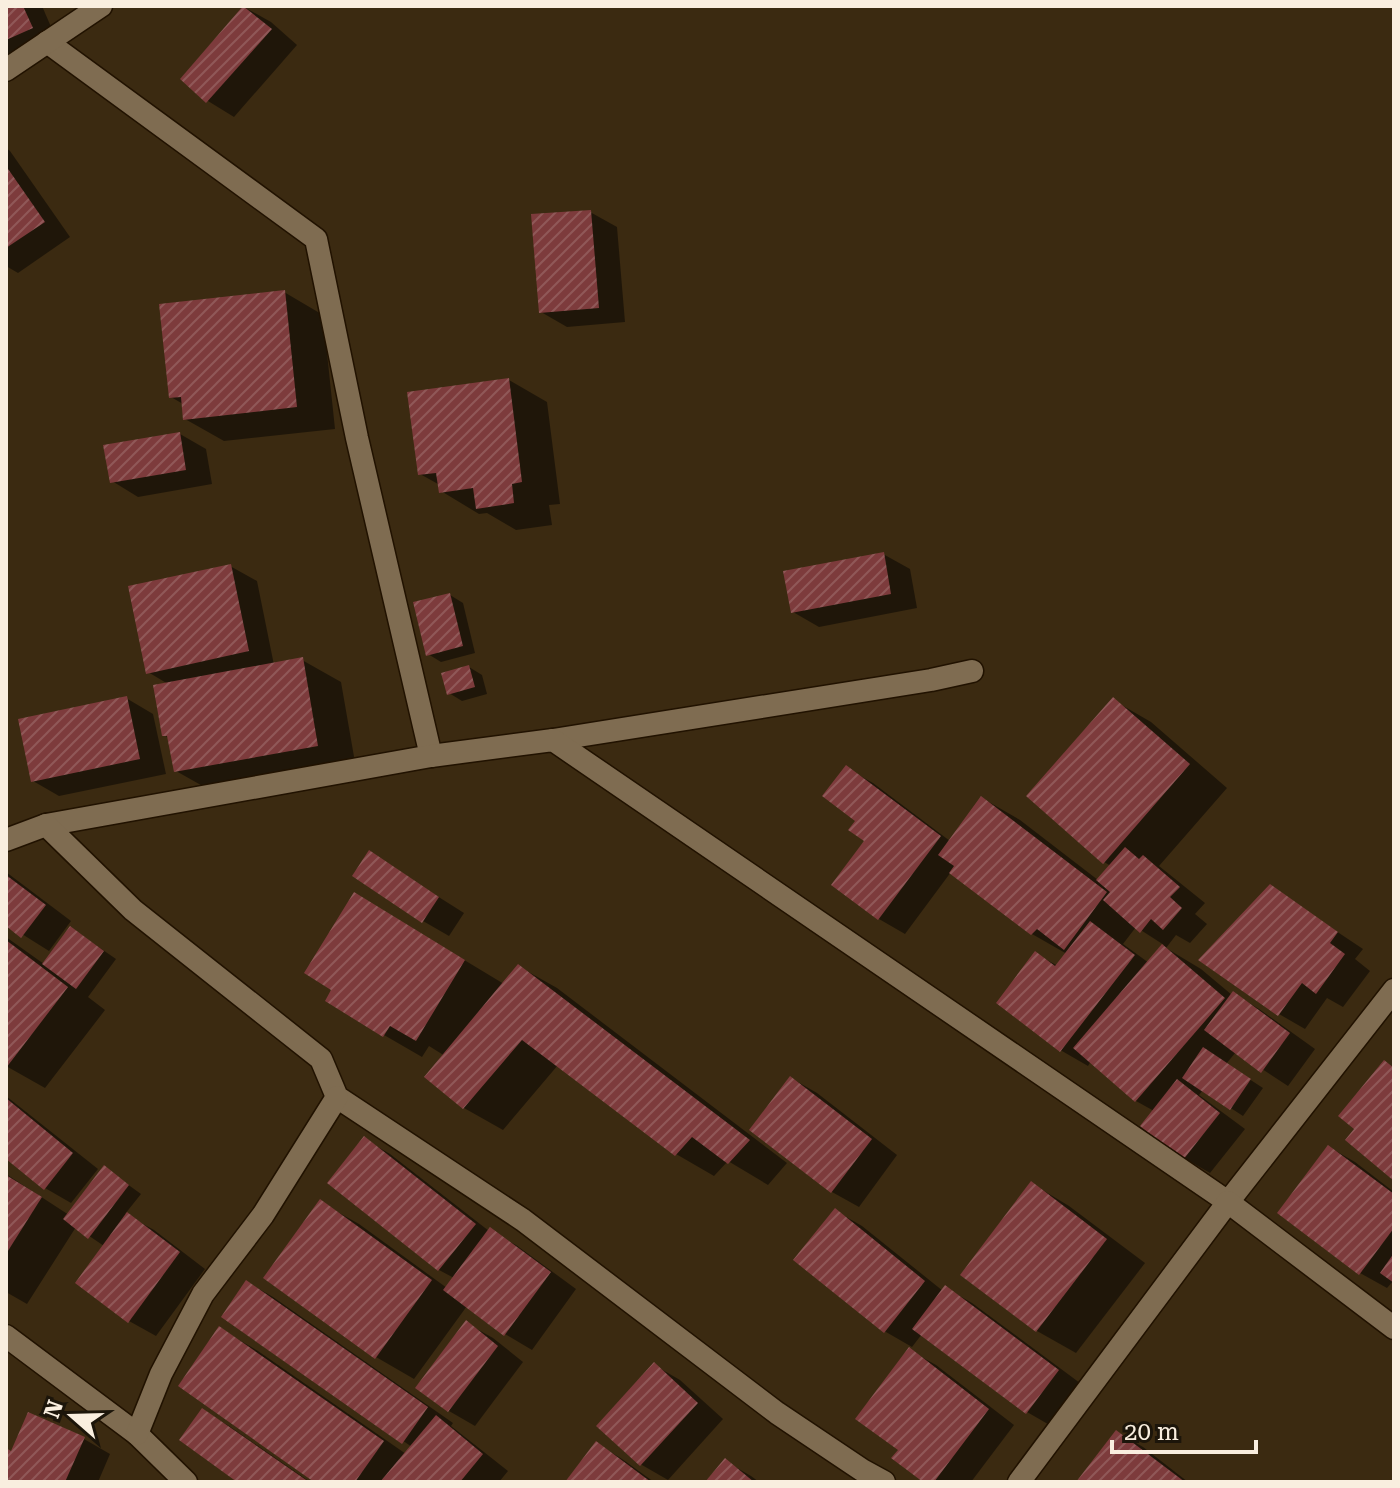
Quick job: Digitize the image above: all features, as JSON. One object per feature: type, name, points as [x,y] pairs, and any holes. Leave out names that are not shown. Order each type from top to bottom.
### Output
[{"type":"street","points":[[6,70],[101,6]]},
{"type":"street","points":[[47,42],[316,239],[357,438],[431,756]]},
{"type":"street","points":[[6,840],[46,825],[431,756],[553,740],[972,671]]},
{"type":"street","points":[[553,740],[1228,1202],[1394,1328]]},
{"type":"street","points":[[46,825],[133,910],[321,1059],[337,1097],[523,1220],[777,1413],[884,1482]]},
{"type":"street","points":[[1019,1482],[1228,1202],[1394,990]]},
{"type":"street","points":[[137,1434],[161,1374],[203,1294],[263,1215],[337,1097]]},
{"type":"street","points":[[7,1341],[137,1434],[186,1482]]},
{"type":"building","points":[[6,6],[23,6],[33,28],[6,40]]},
{"type":"building","points":[[243,6],[272,29],[206,103],[180,79]]},
{"type":"building","points":[[6,166],[45,222],[6,248]]},
{"type":"building","points":[[591,210],[599,308],[539,313],[531,214]]},
{"type":"building","points":[[285,290],[297,407],[183,420],[181,397],[169,398],[159,304]]},
{"type":"building","points":[[509,378],[522,482],[512,484],[514,503],[476,509],[473,488],[439,493],[436,473],[418,475],[407,392]]},
{"type":"building","points":[[180,432],[186,470],[110,483],[103,445]]},
{"type":"building","points":[[884,552],[891,594],[791,613],[783,571]]},
{"type":"building","points":[[231,564],[249,651],[146,674],[128,586]]},
{"type":"building","points":[[450,593],[463,646],[426,656],[413,602]]},
{"type":"building","points":[[303,657],[318,746],[174,772],[167,736],[162,736],[153,685]]},
{"type":"building","points":[[469,665],[475,687],[447,695],[441,673]]},
{"type":"building","points":[[127,696],[140,759],[31,782],[18,719]]},
{"type":"building","points":[[1113,697],[1190,764],[1103,864],[1026,796]]},
{"type":"building","points":[[846,765],[941,836],[878,920],[831,885],[864,841],[848,830],[855,821],[822,796]]},
{"type":"building","points":[[981,796],[1107,892],[1064,950],[1037,929],[1031,935],[949,873],[954,866],[938,855]]},
{"type":"building","points":[[1125,847],[1139,859],[1143,855],[1180,887],[1170,897],[1182,908],[1163,930],[1151,919],[1140,933],[1103,900],[1110,892],[1096,880]]},
{"type":"building","points":[[369,850],[439,897],[422,923],[352,876]]},
{"type":"building","points":[[6,875],[46,905],[21,938],[6,926]]},
{"type":"building","points":[[1270,884],[1338,932],[1330,943],[1345,954],[1316,994],[1302,983],[1278,1016],[1198,960]]},
{"type":"building","points":[[354,892],[465,960],[416,1041],[390,1026],[383,1037],[325,1001],[331,990],[304,973]]},
{"type":"building","points":[[1090,921],[1135,955],[1060,1052],[996,1003],[1035,951],[1055,966]]},
{"type":"building","points":[[70,926],[104,951],[76,989],[42,964]]},
{"type":"building","points":[[6,940],[68,987],[6,1068]]},
{"type":"building","points":[[1162,944],[1225,998],[1135,1102],[1073,1048]]},
{"type":"building","points":[[518,964],[750,1140],[728,1164],[692,1137],[675,1156],[522,1040],[463,1109],[424,1077]]},
{"type":"building","points":[[1233,991],[1290,1033],[1261,1073],[1204,1030]]},
{"type":"building","points":[[1203,1047],[1251,1079],[1230,1110],[1182,1078]]},
{"type":"building","points":[[1384,1060],[1394,1068],[1394,1181],[1345,1140],[1354,1129],[1338,1116]]},
{"type":"building","points":[[790,1076],[872,1139],[831,1193],[749,1130]]},
{"type":"building","points":[[1177,1079],[1220,1113],[1183,1160],[1140,1126]]},
{"type":"building","points":[[6,1098],[73,1153],[44,1190],[6,1159]]},
{"type":"building","points":[[364,1136],[476,1224],[438,1271],[327,1183]]},
{"type":"building","points":[[1328,1145],[1394,1194],[1394,1228],[1359,1275],[1277,1213]]},
{"type":"building","points":[[104,1165],[129,1185],[88,1239],[63,1219]]},
{"type":"building","points":[[6,1175],[42,1197],[6,1254]]},
{"type":"building","points":[[1031,1181],[1107,1239],[1036,1332],[960,1275]]},
{"type":"building","points":[[320,1199],[432,1280],[375,1359],[263,1278]]},
{"type":"building","points":[[835,1208],[925,1281],[884,1333],[793,1260]]},
{"type":"building","points":[[127,1212],[180,1252],[128,1323],[75,1283]]},
{"type":"building","points":[[490,1227],[551,1272],[504,1336],[443,1290]]},
{"type":"building","points":[[1394,1253],[1394,1283],[1380,1273]]},
{"type":"building","points":[[246,1280],[428,1407],[402,1444],[221,1317]]},
{"type":"building","points":[[945,1285],[1059,1370],[1026,1414],[912,1329]]},
{"type":"building","points":[[466,1320],[498,1346],[448,1412],[415,1388]]},
{"type":"building","points":[[219,1326],[384,1441],[355,1482],[314,1482],[178,1386]]},
{"type":"building","points":[[909,1347],[989,1409],[934,1482],[923,1482],[891,1458],[898,1450],[855,1419]]},
{"type":"building","points":[[654,1362],[698,1403],[640,1466],[596,1426]]},
{"type":"building","points":[[202,1408],[309,1482],[237,1482],[179,1440]]},
{"type":"building","points":[[28,1412],[85,1437],[65,1482],[6,1482],[6,1448],[11,1451]]},
{"type":"building","points":[[436,1415],[483,1454],[460,1482],[380,1482]]},
{"type":"building","points":[[1116,1430],[1185,1482],[1076,1482]]},
{"type":"building","points":[[596,1441],[651,1482],[565,1482]]},
{"type":"building","points":[[725,1458],[754,1482],[705,1482]]}]
